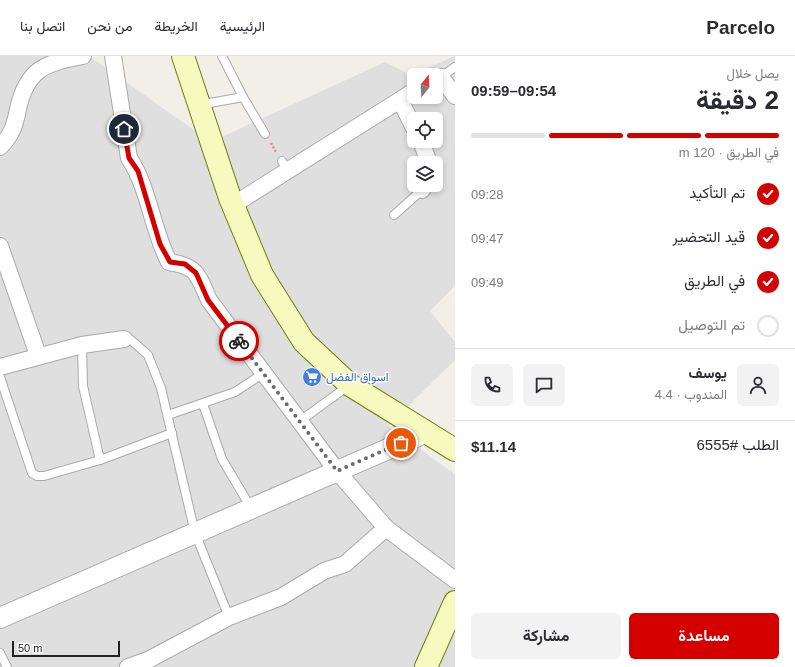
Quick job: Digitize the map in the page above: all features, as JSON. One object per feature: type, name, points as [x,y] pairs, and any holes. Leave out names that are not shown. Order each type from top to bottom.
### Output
[{"type":"main road","points":[[183,56],[233,205],[262,276],[304,342],[350,385],[455,450]]},
{"type":"main road","points":[[426,667],[455,602]]},
{"type":"street","points":[[0,147],[9,138],[15,124],[21,97],[27,81],[37,72],[54,62],[83,56]]},
{"type":"street","points":[[112,56],[129,158],[138,171],[160,244],[170,262],[185,264],[196,273],[208,300],[337,471],[386,528],[455,580]]},
{"type":"street","points":[[443,83],[455,96]]},
{"type":"street","points":[[233,205],[285,166],[407,96]]},
{"type":"street","points":[[400,100],[407,114]]},
{"type":"street","points":[[0,246],[38,356]]},
{"type":"street","points":[[0,367],[82,345],[124,339]]},
{"type":"street","points":[[0,618],[427,432]]},
{"type":"street","points":[[128,667],[150,664],[229,617],[281,597],[324,571],[345,564],[386,528]]},
{"type":"lane","points":[[222,56],[243,97],[265,134]]},
{"type":"lane","points":[[443,75],[455,67]]},
{"type":"lane","points":[[199,105],[243,97]]},
{"type":"lane","points":[[394,215],[419,192]]},
{"type":"lane","points":[[124,339],[131,340],[148,354],[161,388],[194,533],[229,617]]},
{"type":"lane","points":[[82,345],[82,386],[100,460]]},
{"type":"lane","points":[[168,414],[203,404],[235,392],[264,374]]},
{"type":"lane","points":[[0,377],[32,473],[37,476],[44,476],[100,460],[172,433]]},
{"type":"lane","points":[[300,421],[350,385]]},
{"type":"lane","points":[[203,404],[222,459],[251,508]]},
{"type":"lane","points":[[0,653],[7,667]]},
{"type":"path","points":[[265,134],[285,166]]},
{"type":"shaded area","points":[[0,56],[89,56],[211,142],[385,62],[407,73],[407,104],[443,104],[443,68],[427,68],[455,56],[455,286],[430,311],[455,342],[455,360],[388,426],[455,474],[455,667],[0,667]]},
{"type":"way so far","points":[[239,341],[337,471],[401,443]]},
{"type":"place","name":"اسواق الفضل","points":[[312,377]]},
{"type":"route","points":[[124,129],[129,158],[138,171],[160,244],[170,262],[185,264],[196,273],[208,300],[239,341]]}]
